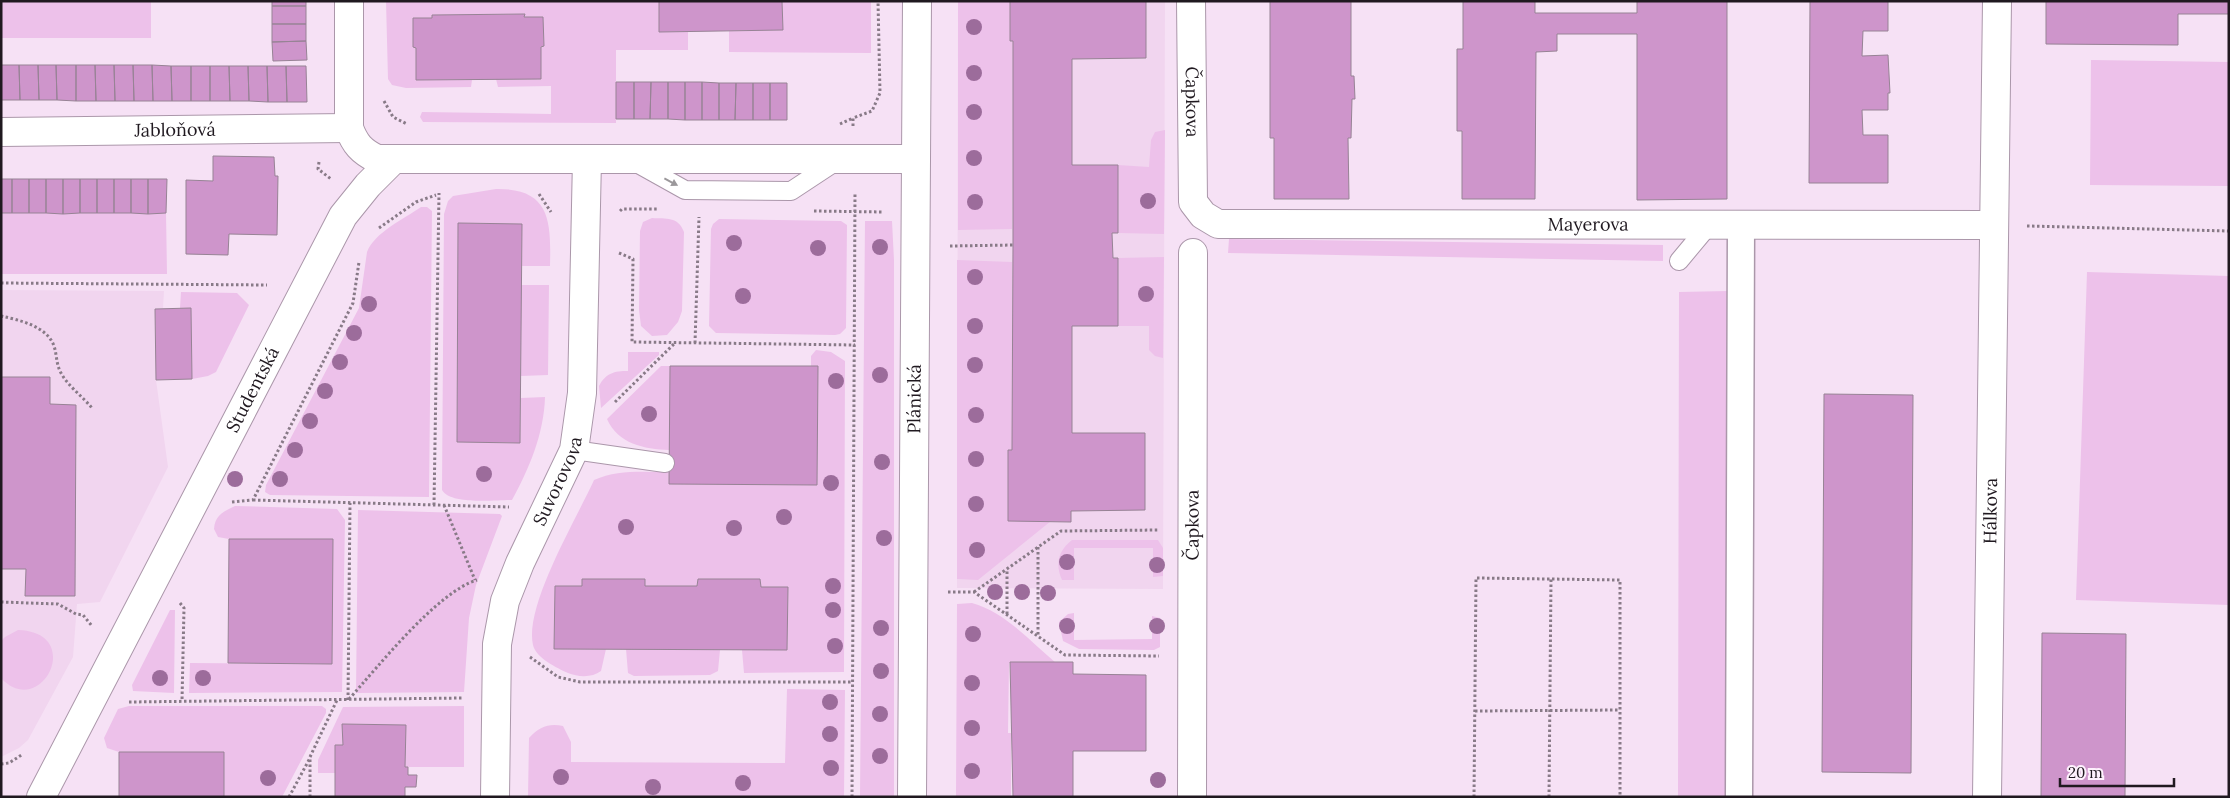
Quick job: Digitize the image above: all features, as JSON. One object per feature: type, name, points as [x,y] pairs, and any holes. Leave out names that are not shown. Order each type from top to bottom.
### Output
[{"type":"street","points":[[349,1],[349,128],[355,143],[363,152],[377,159],[916,159]]},
{"type":"street","name":"Plánická","points":[[912,797],[916,1]]},
{"type":"street","name":"Čapkova","points":[[1191,1],[1193,202]]},
{"type":"street","name":"Hálkova","points":[[1987,797],[1997,1]]},
{"type":"street","name":"Jabloňová","points":[[1,132],[349,128]]},
{"type":"street","name":"Suvorovova","points":[[495,797],[496,644],[505,601],[520,563],[585,452],[582,394],[586,159]]},
{"type":"street","name":"Studentská","points":[[41,797],[343,216],[368,185],[393,160]]},
{"type":"street","name":"Mayerova","points":[[1193,202],[1203,215],[1218,224],[1993,226]]},
{"type":"street","points":[[1738,797],[1741,225]]},
{"type":"street","name":"Čapkova","points":[[1192,797],[1193,253]]},
{"type":"lane","points":[[1679,261],[1708,225]]},
{"type":"lane","points":[[585,452],[665,463]]},
{"type":"path","points":[[832,127],[872,111],[880,93],[878,1]]},
{"type":"path","points":[[382,94],[393,116],[409,124]]},
{"type":"path","points":[[852,797],[856,211],[846,159],[853,118]]},
{"type":"path","points":[[535,190],[542,196],[554,218]]},
{"type":"path","points":[[374,233],[416,202],[446,191]]},
{"type":"path","points":[[434,505],[439,193]]},
{"type":"path","points":[[617,215],[622,209],[660,209]]},
{"type":"path","points":[[695,343],[699,209]]},
{"type":"path","points":[[807,210],[916,213]]},
{"type":"path","points":[[1993,226],[2229,231]]},
{"type":"path","points":[[950,246],[1012,245]]},
{"type":"path","points":[[614,250],[634,259],[632,342],[856,345]]},
{"type":"path","points":[[253,500],[353,303],[360,256]]},
{"type":"path","points":[[1,283],[267,285]]},
{"type":"path","points":[[1,316],[23,321],[43,331],[54,345],[56,361],[62,374],[92,408]]},
{"type":"path","points":[[585,452],[603,414],[676,342]]},
{"type":"path","points":[[226,503],[253,500],[514,507],[510,515]]},
{"type":"path","points":[[348,700],[350,503]]},
{"type":"path","points":[[444,505],[475,580]]},
{"type":"path","points":[[974,592],[1061,530],[1160,530]]},
{"type":"path","points":[[1038,547],[1038,636]]},
{"type":"path","points":[[1007,569],[1007,614]]},
{"type":"path","points":[[1474,797],[1476,578],[1620,580],[1620,797]]},
{"type":"path","points":[[1549,797],[1551,579]]},
{"type":"path","points":[[348,700],[425,616],[451,593],[475,580],[485,580]]},
{"type":"path","points":[[948,592],[974,592],[1065,655],[1160,656]]},
{"type":"path","points":[[175,598],[184,608],[182,701]]},
{"type":"path","points":[[1,602],[58,604],[76,614],[84,615],[94,629]]},
{"type":"path","points":[[525,652],[540,666],[558,677],[580,682],[853,682]]},
{"type":"path","points":[[124,702],[471,698]]},
{"type":"path","points":[[289,797],[337,700]]},
{"type":"path","points":[[1475,711],[1620,710]]},
{"type":"path","points":[[310,757],[310,797]]},
{"type":"shaded area","points":[[1,1],[151,1],[151,38],[1,38]]},
{"type":"shaded area","points":[[386,1],[659,1],[659,32],[688,32],[688,50],[616,50],[616,123],[423,122],[420,117],[422,112],[551,114],[551,86],[498,87],[496,79],[544,46],[543,17],[524,17],[524,14],[433,15],[432,18],[413,18],[413,47],[416,48],[416,80],[472,80],[471,87],[406,88],[392,85],[388,79]]},
{"type":"shaded area","points":[[782,1],[871,1],[871,53],[729,52],[729,31],[783,30]]},
{"type":"shaded area","points":[[958,1],[1165,1],[1163,589],[957,588]]},
{"type":"shaded area","points":[[958,1],[1010,1],[1010,40],[1013,41],[1012,229],[958,230]]},
{"type":"shaded area","points":[[2091,60],[2229,62],[2229,186],[2090,185]]},
{"type":"shaded area","points":[[1165,130],[1164,234],[1118,233],[1118,165],[1149,167],[1151,140],[1155,132]]},
{"type":"shaded area","points":[[496,189],[514,190],[528,194],[538,201],[548,222],[550,266],[522,266],[522,224],[458,223],[457,442],[520,443],[521,398],[545,397],[544,411],[539,438],[512,500],[463,500],[447,495],[442,490],[444,214],[448,201],[453,196]]},
{"type":"shaded area","points":[[421,207],[427,207],[432,211],[429,497],[270,495],[265,492],[266,485],[359,308],[367,252],[376,238],[383,232]]},
{"type":"shaded area","points":[[1,213],[166,213],[167,274],[1,274]]},
{"type":"shaded area","points":[[652,218],[671,219],[678,223],[684,232],[682,311],[678,322],[667,335],[652,336],[641,326],[639,310],[640,231],[643,222]]},
{"type":"shaded area","points":[[719,219],[841,221],[847,225],[846,328],[840,334],[835,335],[716,333],[709,326],[711,229],[713,224]]},
{"type":"shaded area","points":[[865,221],[892,221],[894,260],[894,797],[860,797]]},
{"type":"shaded area","points":[[1229,239],[1663,245],[1663,261],[1228,253]]},
{"type":"shaded area","points":[[1164,257],[1163,358],[1155,356],[1149,350],[1149,326],[1118,326],[1118,258]]},
{"type":"shaded area","points":[[957,260],[1012,262],[1012,450],[1008,450],[1008,521],[1051,521],[978,580],[957,579]]},
{"type":"shaded area","points":[[2087,272],[2229,276],[2229,605],[2076,600]]},
{"type":"shaded area","points":[[521,285],[549,285],[548,375],[521,376]]},
{"type":"shaded area","points":[[1,290],[164,291],[163,308],[155,309],[156,380],[168,467],[100,602],[77,604],[73,657],[28,740],[19,748],[1,757]]},
{"type":"shaded area","points":[[1728,291],[1727,797],[1678,797],[1679,292]]},
{"type":"shaded area","points":[[181,292],[237,293],[249,305],[216,372],[208,376],[192,379],[191,309],[180,308]]},
{"type":"shaded area","points":[[816,350],[831,352],[845,361],[844,672],[744,673],[742,650],[787,650],[788,587],[761,587],[760,579],[698,579],[697,586],[645,586],[644,579],[583,579],[582,586],[555,586],[555,649],[606,649],[601,671],[589,676],[568,673],[542,658],[533,645],[532,628],[536,608],[554,562],[594,480],[612,474],[669,472],[669,484],[817,485],[818,367],[811,366],[811,356]]},
{"type":"shaded area","points":[[628,352],[659,352],[659,355],[601,408],[599,386],[611,374],[628,371]]},
{"type":"shaded area","points":[[661,366],[670,366],[669,450],[641,446],[625,440],[607,419]]},
{"type":"shaded area","points":[[235,506],[337,509],[345,520],[342,692],[189,693],[190,663],[332,664],[333,539],[229,539],[218,537],[214,529],[216,520],[223,512]]},
{"type":"shaded area","points":[[358,510],[500,514],[502,516],[476,585],[469,618],[464,692],[356,693]]},
{"type":"shaded area","points":[[1072,540],[1158,540],[1163,548],[1163,576],[1153,577],[1153,548],[1074,548],[1074,580],[1062,580],[1058,563],[1059,558],[1067,544]]},
{"type":"shaded area","points":[[972,603],[996,613],[1006,620],[1056,663],[1009,663],[1008,733],[1011,733],[1011,797],[956,797],[957,604]]},
{"type":"shaded area","points":[[170,610],[175,610],[174,693],[133,691],[132,685]]},
{"type":"shaded area","points":[[1074,613],[1074,640],[1152,639],[1152,616],[1160,618],[1160,647],[1154,650],[1079,649],[1063,641],[1059,622],[1068,614]]},
{"type":"shaded area","points":[[18,630],[38,634],[50,644],[53,657],[50,671],[42,682],[30,689],[16,688],[1,678],[1,641]]},
{"type":"shaded area","points":[[626,649],[720,650],[718,671],[710,675],[634,676],[628,673]]},
{"type":"shaded area","points":[[787,689],[845,690],[844,797],[528,797],[529,738],[540,729],[553,725],[563,726],[571,742],[571,762],[785,763]]},
{"type":"shaded area","points":[[129,706],[322,706],[326,709],[326,713],[282,797],[224,797],[223,752],[119,752],[107,748],[104,738],[118,709]]},
{"type":"shaded area","points":[[464,706],[464,767],[405,767],[405,725],[343,724],[343,745],[335,745],[335,773],[318,773],[318,760],[343,707]]},
{"type":"building","points":[[272,1],[306,1],[306,6],[272,6]]},
{"type":"building","points":[[659,1],[782,1],[783,30],[659,32]]},
{"type":"building","points":[[1010,1],[1146,1],[1146,58],[1072,59],[1072,165],[1118,165],[1118,233],[1112,233],[1113,258],[1118,258],[1118,326],[1072,326],[1072,433],[1145,433],[1145,510],[1071,511],[1071,522],[1008,521],[1008,450],[1012,450],[1013,245],[1013,41],[1010,41]]},
{"type":"building","points":[[1270,1],[1351,1],[1351,76],[1354,76],[1355,99],[1352,99],[1351,138],[1348,138],[1349,199],[1274,199],[1274,138],[1270,138]]},
{"type":"building","points":[[1463,1],[1535,1],[1535,13],[1637,13],[1637,1],[1727,1],[1727,199],[1637,200],[1637,34],[1557,34],[1557,51],[1536,52],[1535,199],[1462,199],[1462,131],[1457,131],[1457,49],[1463,49]]},
{"type":"building","points":[[1810,1],[1888,1],[1888,31],[1863,31],[1862,56],[1888,55],[1890,93],[1888,93],[1888,110],[1862,110],[1863,135],[1888,135],[1888,183],[1809,183]]},
{"type":"building","points":[[2046,1],[2229,1],[2229,14],[2178,14],[2178,45],[2046,44]]},
{"type":"building","points":[[272,6],[306,6],[306,24],[272,24]]},
{"type":"building","points":[[525,14],[524,17],[543,17],[544,46],[541,47],[541,79],[416,80],[416,48],[413,47],[413,18],[432,18],[432,15]]},
{"type":"building","points":[[272,24],[306,24],[306,41],[272,42]]},
{"type":"building","points":[[306,41],[307,60],[273,61],[272,42]]},
{"type":"building","points":[[1,65],[19,65],[20,100],[1,100]]},
{"type":"building","points":[[19,65],[38,65],[39,100],[20,100]]},
{"type":"building","points":[[38,65],[56,65],[57,100],[39,100]]},
{"type":"building","points":[[56,65],[76,65],[76,101],[57,100]]},
{"type":"building","points":[[76,65],[95,65],[96,101],[76,101]]},
{"type":"building","points":[[95,65],[114,65],[115,101],[96,101]]},
{"type":"building","points":[[114,65],[133,65],[134,101],[115,101]]},
{"type":"building","points":[[133,65],[152,65],[153,101],[134,101]]},
{"type":"building","points":[[152,65],[171,66],[172,101],[153,101]]},
{"type":"building","points":[[171,66],[191,66],[191,101],[172,101]]},
{"type":"building","points":[[191,66],[210,66],[210,101],[191,101]]},
{"type":"building","points":[[210,66],[229,66],[230,101],[210,101]]},
{"type":"building","points":[[229,66],[248,66],[249,101],[230,101]]},
{"type":"building","points":[[248,66],[267,66],[268,102],[249,101]]},
{"type":"building","points":[[267,66],[286,66],[287,102],[268,102]]},
{"type":"building","points":[[286,66],[306,66],[307,102],[287,102]]},
{"type":"building","points":[[616,82],[634,82],[634,119],[616,119]]},
{"type":"building","points":[[634,82],[651,82],[650,119],[634,119]]},
{"type":"building","points":[[651,82],[668,82],[668,119],[650,119]]},
{"type":"building","points":[[668,82],[685,82],[685,120],[668,119]]},
{"type":"building","points":[[685,82],[702,82],[702,120],[685,120]]},
{"type":"building","points":[[702,82],[719,83],[719,120],[702,120]]},
{"type":"building","points":[[719,83],[736,83],[735,120],[719,120]]},
{"type":"building","points":[[736,83],[753,83],[753,120],[735,120]]},
{"type":"building","points":[[753,83],[770,83],[770,120],[753,120]]},
{"type":"building","points":[[770,83],[787,83],[787,120],[770,120]]},
{"type":"building","points":[[213,156],[274,157],[275,176],[278,176],[277,235],[229,234],[228,255],[186,254],[186,180],[213,181]]},
{"type":"building","points":[[1,179],[12,179],[12,213],[1,213]]},
{"type":"building","points":[[12,179],[29,179],[29,213],[12,213]]},
{"type":"building","points":[[29,179],[46,179],[46,213],[29,213]]},
{"type":"building","points":[[46,179],[63,179],[63,214],[46,213]]},
{"type":"building","points":[[63,179],[80,179],[80,213],[63,214]]},
{"type":"building","points":[[80,179],[97,179],[97,213],[80,213]]},
{"type":"building","points":[[97,179],[114,179],[114,213],[97,213]]},
{"type":"building","points":[[114,179],[131,179],[131,213],[114,213]]},
{"type":"building","points":[[131,179],[148,179],[148,214],[131,213]]},
{"type":"building","points":[[148,179],[167,179],[166,213],[148,214]]},
{"type":"building","points":[[458,223],[522,224],[520,443],[457,442]]},
{"type":"building","points":[[191,308],[192,379],[156,380],[155,309]]},
{"type":"building","points":[[670,366],[818,366],[817,485],[669,484]]},
{"type":"building","points":[[1,377],[50,377],[50,404],[76,405],[75,596],[25,596],[26,569],[1,569]]},
{"type":"building","points":[[1824,394],[1913,395],[1911,773],[1822,772]]},
{"type":"building","points":[[229,539],[333,539],[332,664],[228,663]]},
{"type":"building","points":[[582,579],[645,579],[645,586],[697,586],[698,579],[760,579],[761,587],[788,587],[787,650],[554,649],[555,586],[582,586]]},
{"type":"building","points":[[2042,633],[2126,634],[2125,797],[2041,797]]},
{"type":"building","points":[[1010,662],[1073,662],[1073,674],[1146,675],[1146,751],[1073,751],[1073,797],[1013,797]]},
{"type":"building","points":[[342,724],[406,725],[405,767],[408,767],[408,775],[417,775],[416,787],[405,787],[405,797],[335,797],[335,745],[343,745]]},
{"type":"building","points":[[119,752],[224,752],[224,797],[119,797]]}]
